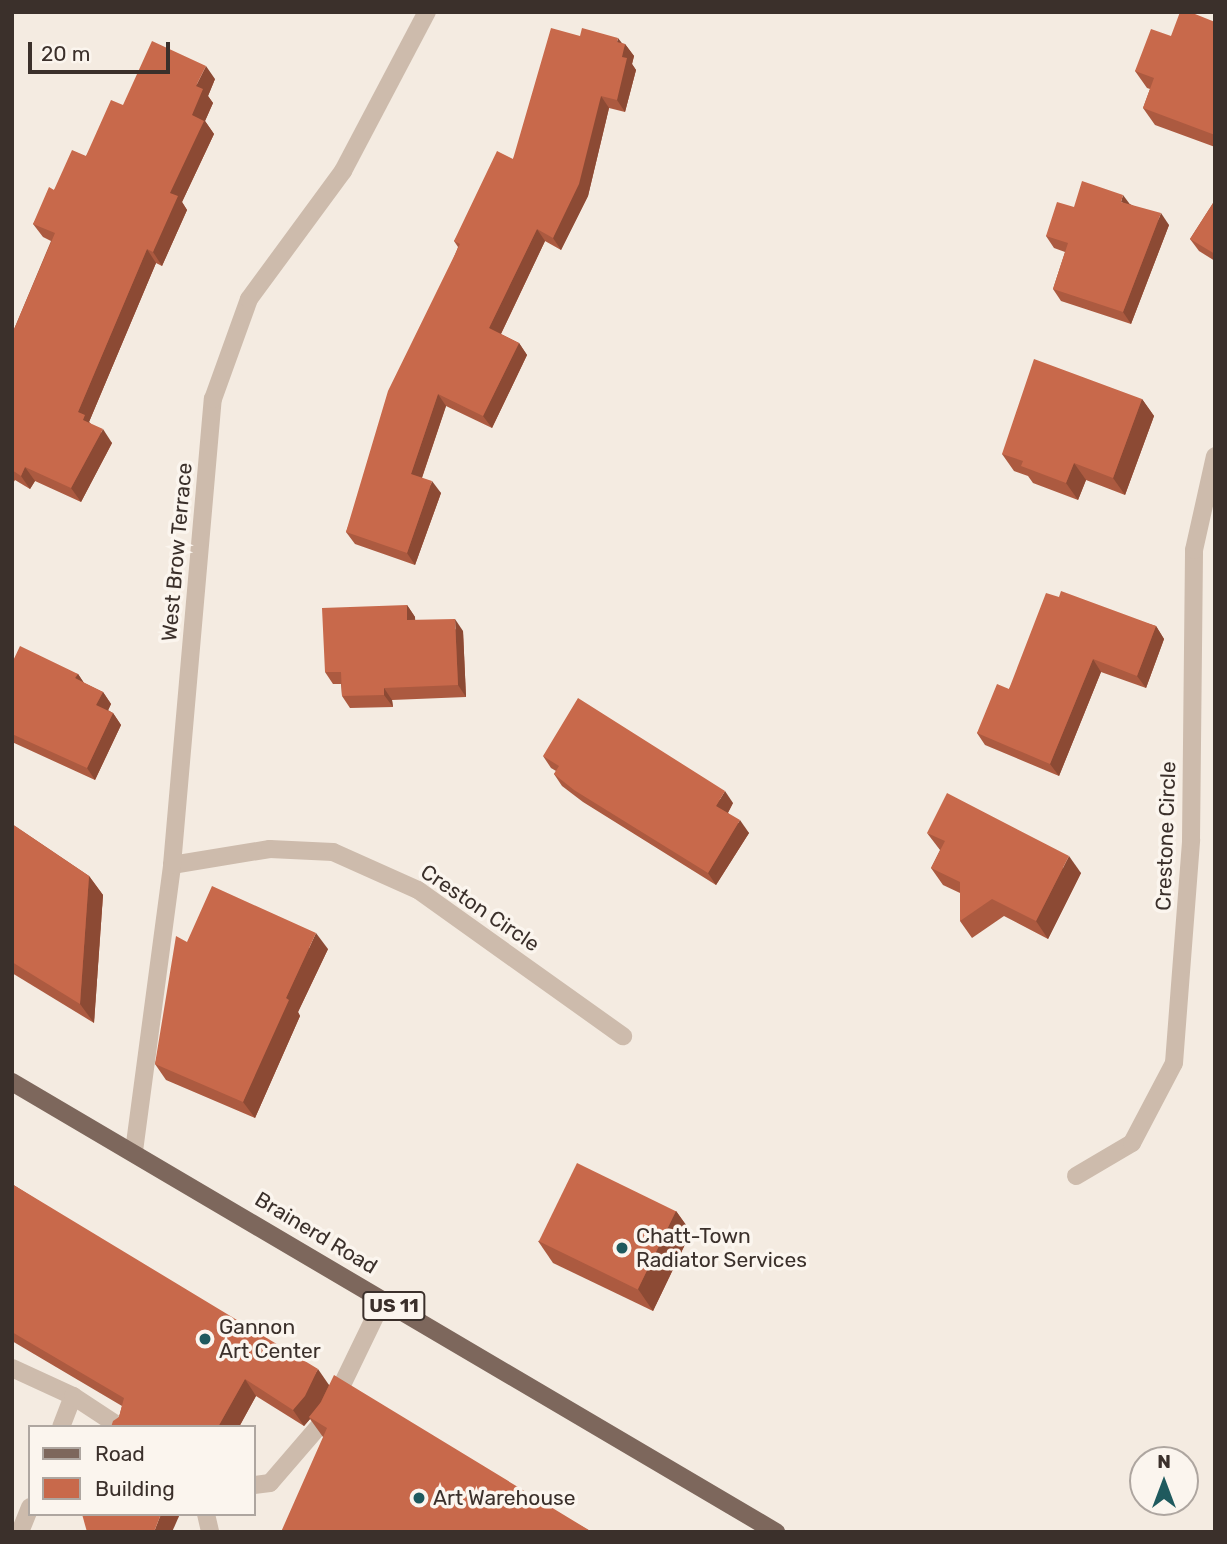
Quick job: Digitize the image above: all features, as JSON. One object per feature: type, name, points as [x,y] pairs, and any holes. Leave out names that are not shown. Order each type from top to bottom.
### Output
[{"type":"main road","name":"Brainerd Road","points":[[12,1082],[134,1151],[776,1532]]},
{"type":"street","name":"West Brow Terrace","points":[[134,1151],[172,865],[213,399],[249,299],[343,171],[427,12]]},
{"type":"street","name":"Crestone Circle","points":[[1076,1176],[1132,1143],[1174,1063],[1191,840],[1194,550],[1215,456]]},
{"type":"street","name":"Creston Circle","points":[[172,865],[270,849],[333,852],[418,890],[623,1036]]},
{"type":"street","points":[[256,1485],[270,1483],[326,1418],[383,1300]]},
{"type":"street","points":[[12,1367],[73,1395],[117,1425]]},
{"type":"street","points":[[62,1425],[73,1395]]},
{"type":"street","points":[[20,1532],[28,1512]]},
{"type":"building","points":[[1180,12],[1190,12],[1215,22],[1215,135],[1143,108],[1154,78],[1135,71],[1151,29],[1171,36]]},
{"type":"building","points":[[551,28],[580,36],[582,28],[618,38],[617,42],[625,44],[622,57],[627,58],[617,100],[601,96],[579,184],[553,238],[537,229],[489,328],[519,343],[483,416],[438,394],[411,474],[432,481],[407,553],[346,532],[388,391],[460,244],[454,241],[497,151],[513,159]]},
{"type":"building","points":[[152,41],[206,66],[196,86],[203,89],[192,115],[204,121],[170,193],[178,196],[153,252],[147,249],[78,412],[85,415],[83,420],[103,429],[71,488],[25,467],[21,476],[12,470],[12,334],[55,233],[33,224],[49,187],[54,190],[72,150],[86,156],[111,100],[123,105]]},
{"type":"building","points":[[1082,181],[1123,195],[1121,202],[1161,213],[1123,312],[1053,289],[1068,243],[1046,236],[1057,202],[1074,207]]},
{"type":"building","points":[[1215,200],[1215,254],[1190,239]]},
{"type":"building","points":[[1034,359],[1142,399],[1113,478],[1074,463],[1066,483],[1021,466],[1023,461],[1002,454]]},
{"type":"building","points":[[1061,591],[1156,626],[1137,676],[1093,659],[1050,764],[977,733],[997,684],[1009,689],[1046,593],[1059,597]]},
{"type":"building","points":[[407,605],[407,620],[455,619],[458,685],[384,688],[384,695],[342,696],[341,672],[325,672],[322,608]]},
{"type":"building","points":[[20,646],[78,674],[75,678],[103,692],[96,705],[113,713],[87,768],[12,734],[12,663]]},
{"type":"building","points":[[578,698],[725,791],[716,806],[740,820],[708,873],[574,790],[554,774],[559,766],[543,756]]},
{"type":"building","points":[[947,793],[1069,856],[1036,921],[992,899],[960,921],[960,882],[931,868],[945,841],[927,833]]},
{"type":"building","points":[[12,824],[89,876],[80,1004],[12,962]]},
{"type":"building","points":[[212,886],[316,933],[243,1102],[155,1064],[176,936],[187,942]]},
{"type":"building","name":"Chatt-Town Radiator Services","points":[[577,1163],[676,1211],[638,1289],[539,1241]]},
{"type":"building","points":[[12,1184],[318,1369],[305,1396],[293,1410],[245,1379],[219,1425],[112,1425],[119,1417],[124,1398],[12,1332]]},
{"type":"building","name":"Art Warehouse","points":[[334,1375],[592,1532],[281,1532],[327,1428],[309,1417],[321,1402]]},
{"type":"building","points":[[83,1516],[160,1516],[154,1532],[87,1532]]},
{"type":"place","name":"Chatt-Town Radiator Services","points":[[622,1248]]},
{"type":"place","name":"Gannon Art Center","points":[[205,1339]]},
{"type":"place","name":"Art Warehouse","points":[[419,1498]]}]
